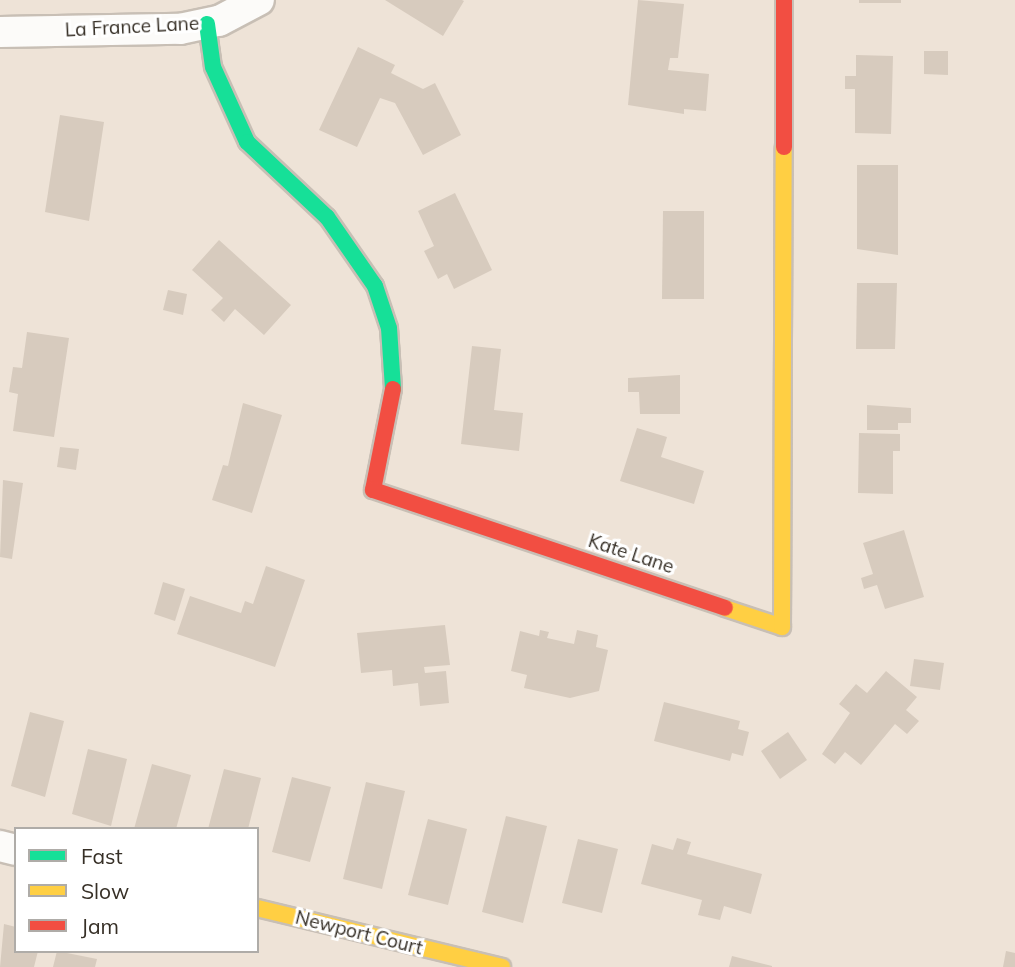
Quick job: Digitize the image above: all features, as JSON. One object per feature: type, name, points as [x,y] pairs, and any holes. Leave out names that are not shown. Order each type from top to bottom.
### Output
[{"type":"street","name":"La France Lane","points":[[0,32],[207,24],[259,0]]},
{"type":"street","name":"Kate Lane","points":[[207,24],[221,92],[247,142],[327,217],[375,286],[389,328],[394,375],[390,420],[373,490],[782,627],[784,0]]},
{"type":"street","name":"Newport Court","points":[[259,908],[502,967]]},
{"type":"building","points":[[385,0],[462,0],[464,1],[443,36]]},
{"type":"building","points":[[638,0],[684,4],[678,58],[670,58],[668,70],[709,74],[706,111],[684,109],[684,114],[628,105]]},
{"type":"building","points":[[859,0],[901,0],[901,3],[859,3]]},
{"type":"building","points":[[358,47],[395,65],[391,73],[423,89],[435,83],[461,135],[423,155],[395,103],[380,98],[357,147],[319,130]]},
{"type":"building","points":[[924,51],[948,51],[948,75],[924,74]]},
{"type":"building","points":[[856,55],[893,56],[891,134],[855,133],[855,89],[845,89],[845,76],[856,76]]},
{"type":"building","points":[[60,115],[104,122],[89,221],[45,212]]},
{"type":"building","points":[[857,165],[898,165],[898,255],[857,249]]},
{"type":"building","points":[[455,193],[492,270],[454,289],[447,274],[438,279],[424,251],[434,246],[418,211]]},
{"type":"building","points":[[663,211],[704,211],[704,299],[662,299]]},
{"type":"building","points":[[219,240],[291,305],[264,335],[235,309],[224,322],[211,310],[223,298],[192,270]]},
{"type":"building","points":[[857,283],[897,283],[895,349],[856,349]]},
{"type":"building","points":[[168,290],[187,294],[183,315],[163,310]]},
{"type":"building","points":[[27,332],[69,338],[54,437],[13,431],[18,394],[9,392],[13,367],[22,368]]},
{"type":"building","points":[[472,346],[501,349],[494,410],[523,413],[519,451],[461,444]]},
{"type":"building","points":[[680,375],[680,414],[640,414],[639,392],[628,392],[628,378]]},
{"type":"building","points":[[243,403],[282,415],[252,513],[212,500],[223,465],[228,466]]},
{"type":"building","points":[[867,405],[911,408],[911,423],[898,423],[898,430],[867,430]]},
{"type":"building","points":[[637,428],[667,437],[661,457],[704,471],[694,504],[620,481]]},
{"type":"building","points":[[859,433],[900,434],[900,451],[893,451],[893,494],[858,493]]},
{"type":"building","points":[[60,447],[79,449],[76,470],[57,467]]},
{"type":"building","points":[[3,480],[23,483],[12,559],[0,557]]},
{"type":"building","points":[[904,530],[924,597],[885,609],[877,585],[864,589],[861,578],[873,574],[863,543]]},
{"type":"building","points":[[266,566],[305,580],[275,667],[177,634],[190,596],[241,613],[245,601],[253,604]]},
{"type":"building","points":[[163,582],[185,589],[175,621],[154,614]]},
{"type":"building","points":[[445,625],[450,665],[424,667],[425,673],[446,671],[449,703],[420,706],[418,683],[393,686],[392,670],[361,673],[357,633]]},
{"type":"building","points":[[540,630],[549,632],[547,638],[574,644],[577,630],[598,635],[596,647],[608,650],[599,691],[570,698],[524,688],[527,675],[511,671],[520,631],[539,636]]},
{"type":"building","points":[[914,659],[944,663],[940,690],[910,686]]},
{"type":"building","points":[[886,671],[917,697],[906,710],[919,721],[907,734],[895,724],[861,765],[845,752],[835,764],[822,754],[850,713],[839,704],[856,684],[867,693]]},
{"type":"building","points":[[664,702],[740,721],[738,729],[749,732],[743,756],[732,753],[730,761],[654,741]]},
{"type":"building","points":[[30,712],[64,721],[45,797],[11,786]]},
{"type":"building","points":[[788,732],[807,760],[780,779],[761,751]]},
{"type":"building","points":[[88,749],[127,759],[111,826],[72,814]]},
{"type":"building","points":[[152,764],[191,775],[177,827],[135,827]]},
{"type":"building","points":[[224,769],[261,778],[249,827],[209,827]]},
{"type":"building","points":[[292,777],[331,787],[310,862],[272,852]]},
{"type":"building","points":[[366,782],[405,791],[382,889],[343,879]]},
{"type":"building","points":[[506,816],[547,826],[523,923],[482,912]]},
{"type":"building","points":[[428,819],[467,829],[448,905],[408,895]]},
{"type":"building","points":[[677,838],[691,842],[687,854],[762,874],[751,914],[724,906],[720,920],[698,915],[702,900],[641,884],[652,844],[673,850]]},
{"type":"building","points":[[578,839],[618,849],[602,913],[562,903]]},
{"type":"building","points":[[4,924],[14,926],[14,953],[38,953],[34,967],[0,967]]},
{"type":"building","points":[[1006,951],[1015,953],[1015,967],[1003,967]]},
{"type":"building","points":[[56,953],[97,959],[95,967],[53,967]]},
{"type":"building","points":[[732,956],[772,966],[772,967],[729,967]]},
{"type":"traffic: fast","points":[[207,24],[213,67],[247,142],[327,217],[375,286],[389,328],[393,389]]},
{"type":"traffic: slow","points":[[725,608],[782,627],[784,147]]},
{"type":"traffic: slow","points":[[259,908],[502,967]]},
{"type":"traffic: jam","points":[[784,0],[784,147]]},
{"type":"traffic: jam","points":[[393,389],[373,490],[725,608]]}]
